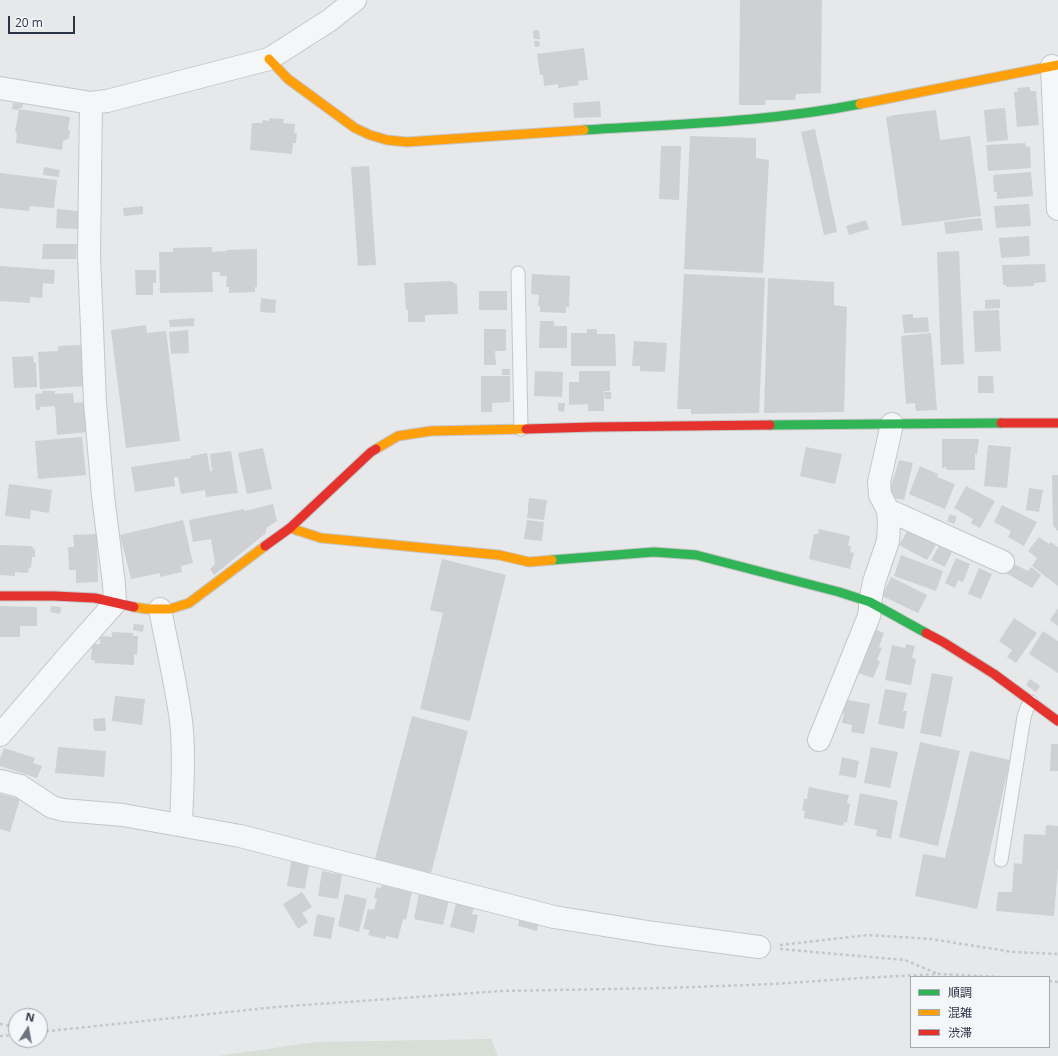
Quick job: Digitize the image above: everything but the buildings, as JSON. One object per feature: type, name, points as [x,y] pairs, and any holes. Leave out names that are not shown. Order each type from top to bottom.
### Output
[{"type":"street","points":[[0,88],[91,104],[107,101],[269,59],[330,20],[355,0]]},
{"type":"street","points":[[269,59],[288,79],[355,128],[370,135],[387,140],[407,142],[769,118],[825,111],[1055,66],[1058,209]]},
{"type":"street","points":[[0,735],[115,603],[103,496],[95,402],[89,256],[91,104]]},
{"type":"street","points":[[0,596],[95,598],[147,610],[170,609],[189,603],[290,528],[371,452],[398,436],[431,431],[594,427],[1058,423]]},
{"type":"street","points":[[819,740],[868,616],[874,582],[888,541],[888,510],[880,495],[879,482],[892,424]]},
{"type":"street","points":[[888,510],[1003,562]]},
{"type":"street","points":[[290,528],[321,538],[499,555],[529,562],[654,552],[696,555],[838,592],[870,602],[943,642],[994,674],[1058,721]]},
{"type":"street","points":[[160,609],[181,722],[181,825]]},
{"type":"street","points":[[0,781],[20,786],[52,807],[63,810],[123,815],[240,836],[554,917],[654,933],[759,947]]},
{"type":"lane","points":[[518,273],[521,429]]},
{"type":"lane","points":[[1001,860],[1024,717],[1031,702]]},
{"type":"path","points":[[759,947],[868,935],[931,939],[1013,952],[1058,954]]},
{"type":"path","points":[[759,947],[905,960],[939,974]]},
{"type":"path","points":[[48,1031],[276,1007],[493,992],[773,984],[939,974],[980,976]]},
{"type":"shaded area","points":[[491,1039],[498,1056],[218,1056],[316,1042]]},
{"type":"traffic: fast","points":[[584,130],[757,119],[860,104]]},
{"type":"traffic: fast","points":[[770,425],[1001,423]]},
{"type":"traffic: fast","points":[[552,560],[654,552],[696,555],[839,592],[870,602],[926,633]]},
{"type":"traffic: slow","points":[[269,59],[288,79],[355,128],[370,135],[387,140],[407,142],[584,130]]},
{"type":"traffic: slow","points":[[860,104],[1058,65]]},
{"type":"traffic: slow","points":[[376,449],[398,436],[431,431],[526,429]]},
{"type":"traffic: slow","points":[[290,528],[321,538],[499,555],[529,562],[552,560]]},
{"type":"traffic: slow","points":[[134,607],[147,609],[170,609],[189,603],[265,546]]},
{"type":"traffic: jam","points":[[1001,423],[1058,423]]},
{"type":"traffic: jam","points":[[526,429],[770,425]]},
{"type":"traffic: jam","points":[[265,546],[290,528],[376,449]]},
{"type":"traffic: jam","points":[[0,596],[95,598],[134,607]]},
{"type":"traffic: jam","points":[[926,633],[994,674],[1058,721]]}]
